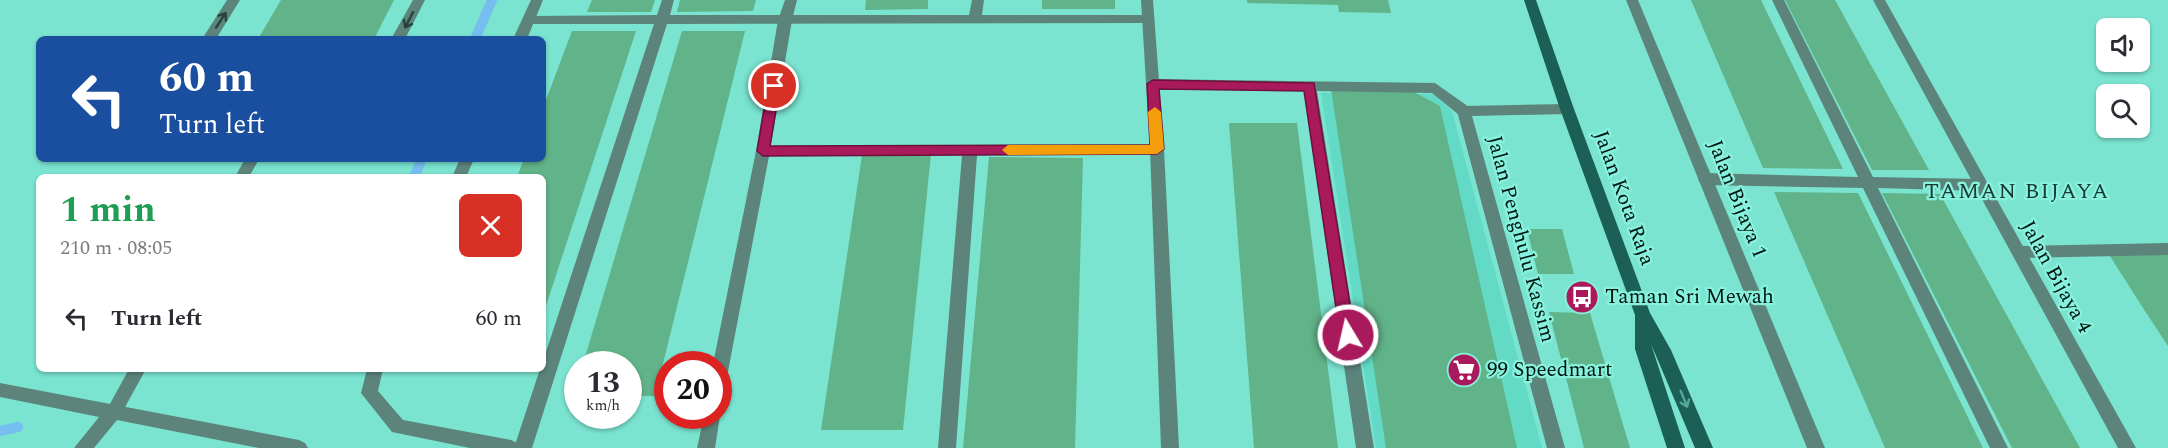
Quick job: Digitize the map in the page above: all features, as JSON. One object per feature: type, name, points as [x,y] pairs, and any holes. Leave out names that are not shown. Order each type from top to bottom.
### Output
[{"type":"main road","name":"Jalan Kota Raja","points":[[1530,0],[1567,109],[1643,315],[1643,349],[1676,448]]},
{"type":"main road","points":[[1643,315],[1663,350],[1704,448]]},
{"type":"street","points":[[211,36],[234,0]]},
{"type":"street","points":[[400,36],[419,0]]},
{"type":"street","points":[[521,36],[537,0]]},
{"type":"street","points":[[523,448],[668,0]]},
{"type":"street","points":[[724,351],[763,151],[785,20],[791,0]]},
{"type":"street","points":[[975,20],[978,0]]},
{"type":"street","points":[[1147,0],[1157,149],[1170,448]]},
{"type":"street","name":"Jalan Bijaya 1","points":[[1632,0],[1816,448]]},
{"type":"street","points":[[1778,0],[1999,448]]},
{"type":"street","name":"Jalan Bijaya 4","points":[[1879,0],[2127,448]]},
{"type":"street","points":[[529,20],[1148,19]]},
{"type":"street","points":[[1153,84],[1435,88],[1464,111],[1567,109]]},
{"type":"street","points":[[1310,87],[1365,448]]},
{"type":"street","name":"Jalan Penghulu Kassim","points":[[1464,111],[1556,448]]},
{"type":"street","points":[[763,151],[1157,149]]},
{"type":"street","points":[[947,448],[970,150]]},
{"type":"street","points":[[1706,179],[1981,185]]},
{"type":"street","points":[[2019,252],[2168,249]]},
{"type":"street","points":[[83,448],[113,413],[136,372]]},
{"type":"street","points":[[374,372],[369,393],[398,427],[511,448]]},
{"type":"street","points":[[0,390],[299,448]]},
{"type":"street","points":[[706,448],[710,429]]},
{"type":"shaded area","points":[[1321,93],[1434,94],[1452,111],[1542,448],[1376,448]]},
{"type":"building","points":[[281,0],[394,0],[376,36],[260,36]]},
{"type":"building","points":[[592,0],[655,0],[651,12],[587,12]]},
{"type":"building","points":[[680,0],[756,0],[753,11],[677,12]]},
{"type":"building","points":[[866,0],[928,0],[928,9],[865,10]]},
{"type":"building","points":[[1042,0],[1115,0],[1115,9],[1042,9]]},
{"type":"building","points":[[1247,0],[1388,0],[1391,13],[1339,12],[1338,5],[1247,3]]},
{"type":"building","points":[[1691,0],[1761,0],[1843,169],[1763,168]]},
{"type":"building","points":[[1785,0],[1835,0],[1929,170],[1872,170]]},
{"type":"building","points":[[572,31],[636,31],[546,306],[546,174],[518,174],[523,162],[546,162],[546,100]]},
{"type":"building","points":[[682,31],[745,31],[666,351],[654,351],[654,396],[642,396],[642,351],[587,351]]},
{"type":"building","points":[[1331,89],[1410,90],[1440,106],[1517,448],[1386,448]]},
{"type":"building","points":[[1229,123],[1297,123],[1338,448],[1254,448]]},
{"type":"building","points":[[931,154],[903,430],[821,430],[862,155]]},
{"type":"building","points":[[989,157],[1083,158],[1075,448],[963,448]]},
{"type":"building","points":[[1774,192],[1858,193],[1983,448],[1885,448]]},
{"type":"building","points":[[1882,193],[1940,194],[2080,448],[2012,448]]},
{"type":"building","points":[[1527,229],[1562,229],[1574,274],[1538,274]]},
{"type":"building","points":[[2108,253],[2168,254],[2168,346],[2143,308]]},
{"type":"building","points":[[1549,312],[1590,313],[1630,448],[1584,448]]},
{"type":"waterway","points":[[476,36],[492,0]]},
{"type":"waterway","points":[[415,174],[421,162]]},
{"type":"waterway","points":[[0,431],[18,427]]},
{"type":"slow traffic","points":[[1008,150],[1157,149],[1155,112]]},
{"type":"place","name":"Taman Sri Mewah","points":[[1582,297]]},
{"type":"place","name":"99 Speedmart","points":[[1464,370]]},
{"type":"district","name":"TAMAN BIJAYA","points":[[2017,191]]},
{"type":"route","points":[[774,86],[763,151],[1157,149],[1153,84],[1310,87],[1348,335]]}]
